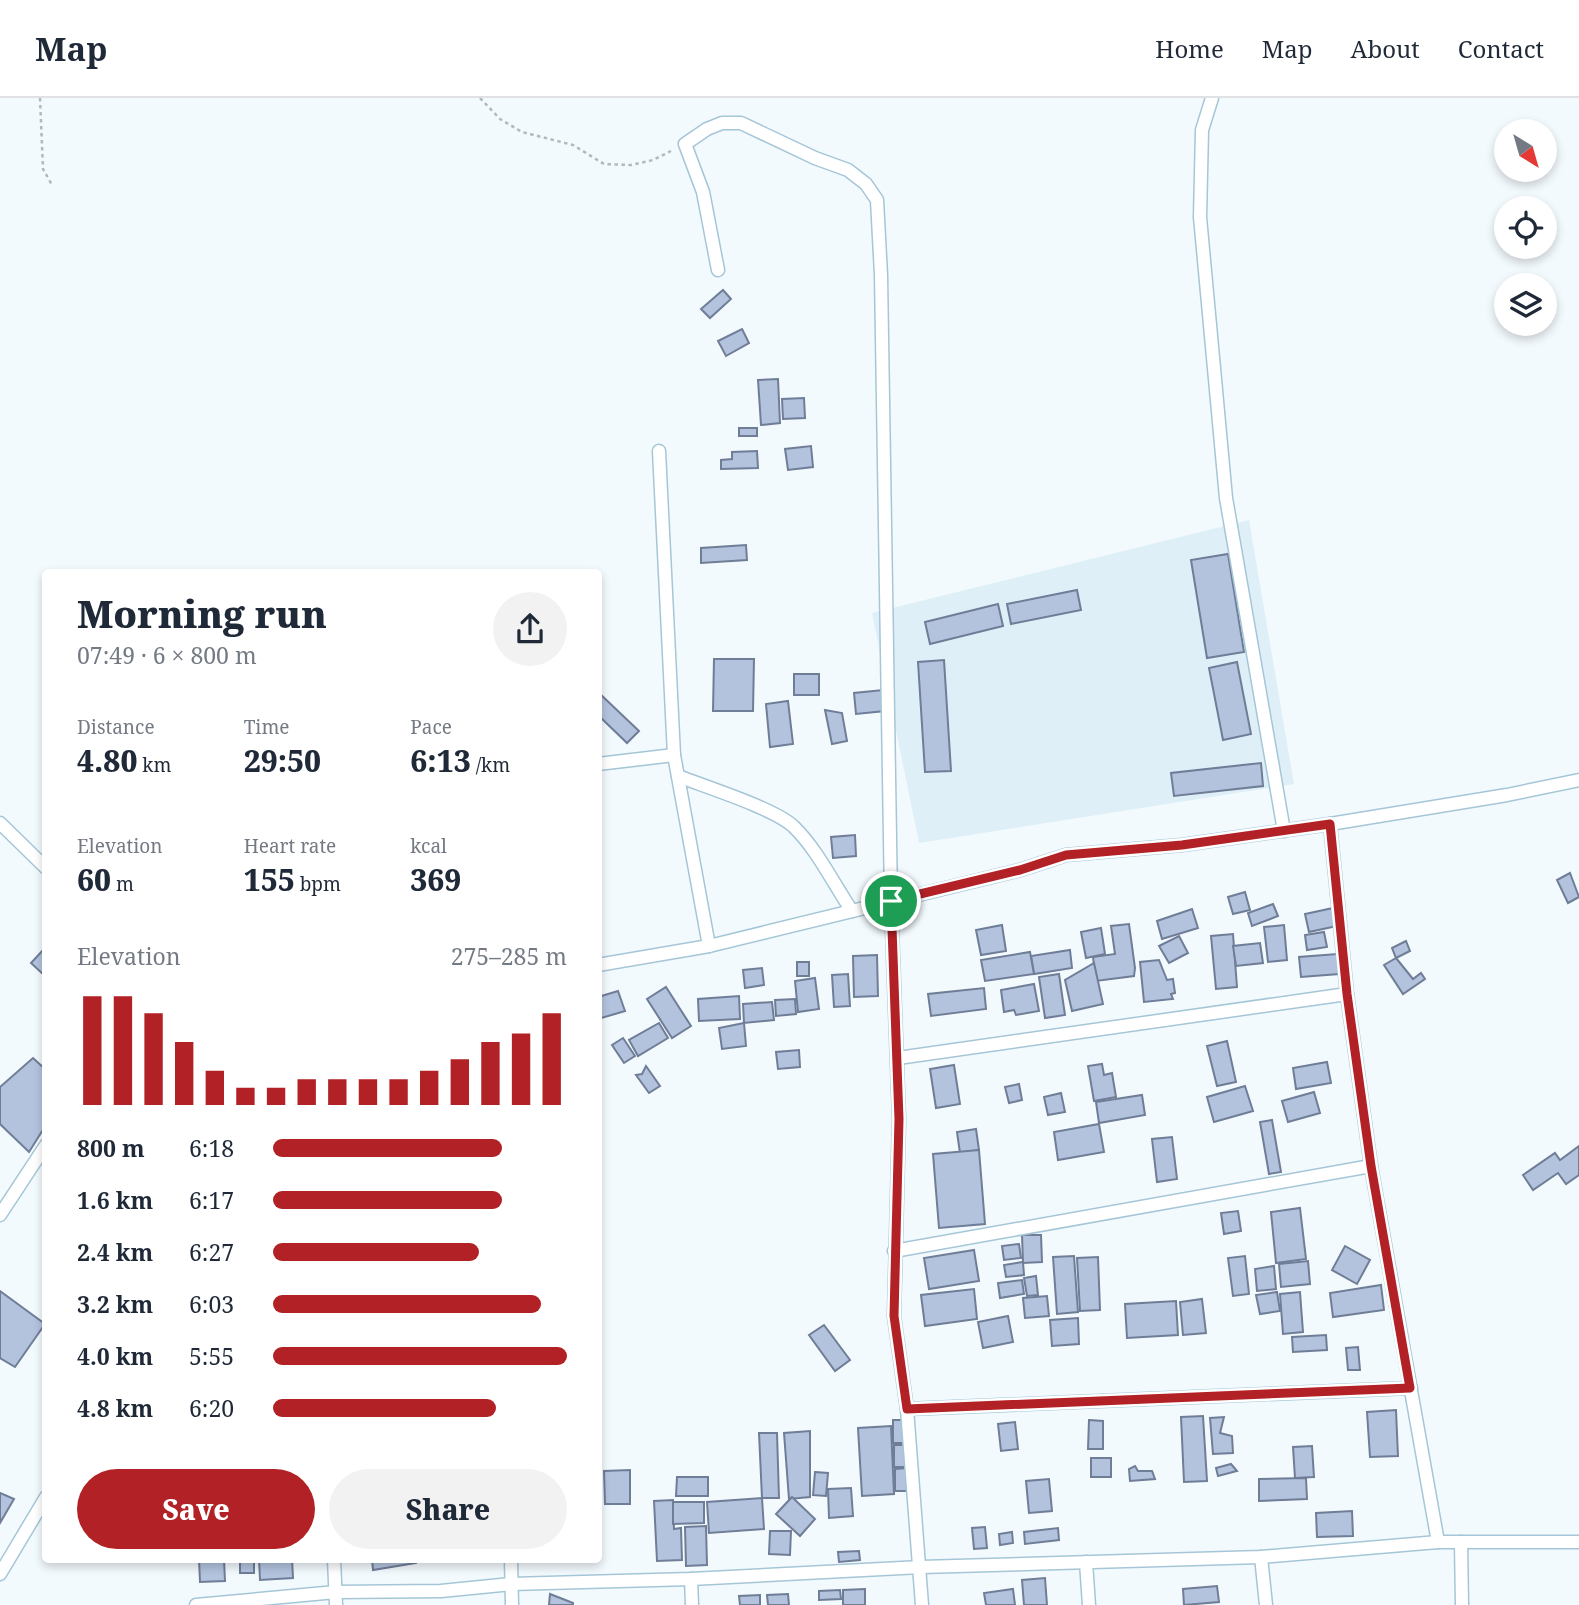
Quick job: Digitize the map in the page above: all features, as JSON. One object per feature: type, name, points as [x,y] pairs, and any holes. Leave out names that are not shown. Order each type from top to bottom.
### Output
[{"type":"street","points":[[1212,98],[1202,130],[1200,217],[1226,498],[1284,831]]},
{"type":"street","points":[[718,270],[703,192],[685,144],[707,129],[722,123],[741,123],[815,158],[848,170],[866,184],[877,200],[881,275],[891,901],[899,1119],[894,1316],[907,1409],[922,1605]]},
{"type":"street","points":[[659,451],[674,755],[709,946]]},
{"type":"street","points":[[602,764],[674,755]]},
{"type":"street","points":[[678,776],[776,815],[791,825],[804,839],[852,911]]},
{"type":"street","points":[[602,964],[709,946],[1020,870],[1066,855],[1182,845],[1284,831],[1507,795],[1579,780]]},
{"type":"street","points":[[0,822],[42,864]]},
{"type":"street","points":[[1330,824],[1347,994],[1371,1166],[1438,1542]]},
{"type":"street","points":[[898,1058],[1347,994]]},
{"type":"street","points":[[0,1215],[42,1151]]},
{"type":"street","points":[[894,1251],[1371,1166]]},
{"type":"street","points":[[907,1409],[1410,1388]]},
{"type":"street","points":[[0,1574],[42,1504]]},
{"type":"street","points":[[197,1605],[441,1591],[511,1584],[691,1579],[921,1567],[1261,1557],[1438,1542],[1579,1542]]},
{"type":"street","points":[[1461,1542],[1462,1605]]},
{"type":"street","points":[[1261,1557],[1266,1605]]},
{"type":"street","points":[[1086,1562],[1089,1605]]},
{"type":"street","points":[[334,1563],[336,1598]]},
{"type":"street","points":[[511,1563],[512,1605]]},
{"type":"street","points":[[691,1579],[692,1605]]},
{"type":"path","points":[[40,98],[43,169],[52,185]]},
{"type":"path","points":[[480,98],[500,119],[522,132],[573,145],[604,164],[631,165],[653,160],[685,144]]},
{"type":"shaded area","points":[[1249,520],[1294,784],[919,843],[872,613]]},
{"type":"building","points":[[723,290],[731,299],[710,318],[701,309]]},
{"type":"building","points":[[742,329],[749,343],[726,356],[718,341]]},
{"type":"building","points":[[778,379],[780,423],[761,425],[758,380]]},
{"type":"building","points":[[804,398],[805,418],[783,419],[782,399]]},
{"type":"building","points":[[739,428],[757,428],[757,436],[739,436]]},
{"type":"building","points":[[811,446],[813,467],[788,470],[785,449]]},
{"type":"building","points":[[757,451],[758,468],[721,469],[721,460],[732,459],[732,452]]},
{"type":"building","points":[[746,545],[747,560],[701,563],[701,548]]},
{"type":"building","points":[[1228,554],[1244,652],[1207,658],[1191,560]]},
{"type":"building","points":[[1077,590],[1081,610],[1011,624],[1007,604]]},
{"type":"building","points":[[998,604],[1003,626],[930,644],[925,622]]},
{"type":"building","points":[[714,659],[754,659],[753,711],[713,711]]},
{"type":"building","points":[[944,660],[951,771],[925,772],[918,662]]},
{"type":"building","points":[[1237,662],[1251,734],[1223,740],[1209,668]]},
{"type":"building","points":[[794,674],[819,674],[819,695],[794,695]]},
{"type":"building","points":[[883,690],[885,711],[856,714],[854,693]]},
{"type":"building","points":[[602,696],[639,731],[627,743],[602,719]]},
{"type":"building","points":[[788,701],[793,744],[770,747],[766,704]]},
{"type":"building","points":[[825,710],[842,713],[847,741],[832,744]]},
{"type":"building","points":[[1261,763],[1263,786],[1174,796],[1171,773]]},
{"type":"building","points":[[855,835],[856,856],[833,858],[831,837]]},
{"type":"building","points":[[1570,873],[1579,897],[1568,903],[1557,880]]},
{"type":"building","points":[[1245,892],[1250,910],[1233,914],[1228,897]]},
{"type":"building","points":[[1273,904],[1278,916],[1252,926],[1248,913]]},
{"type":"building","points":[[1333,908],[1337,926],[1309,932],[1305,914]]},
{"type":"building","points":[[1192,909],[1198,928],[1162,939],[1157,921]]},
{"type":"building","points":[[1129,924],[1134,976],[1096,981],[1093,957],[1115,954],[1111,926]]},
{"type":"building","points":[[1002,925],[1006,951],[981,955],[976,930]]},
{"type":"building","points":[[1284,925],[1287,960],[1268,962],[1264,927]]},
{"type":"building","points":[[1101,928],[1105,954],[1086,958],[1081,932]]},
{"type":"building","points":[[1324,932],[1327,947],[1307,950],[1305,935]]},
{"type":"building","points":[[1233,934],[1237,987],[1216,989],[1211,936]]},
{"type":"building","points":[[1179,936],[1188,953],[1169,963],[1159,946]]},
{"type":"building","points":[[1406,941],[1410,951],[1396,958],[1392,948]]},
{"type":"building","points":[[1260,943],[1263,963],[1236,966],[1233,946]]},
{"type":"building","points":[[1070,950],[1072,968],[1034,974],[1031,956]]},
{"type":"building","points":[[42,951],[42,973],[31,963]]},
{"type":"building","points":[[1030,952],[1034,974],[985,981],[981,960]]},
{"type":"building","points":[[1337,954],[1339,974],[1301,977],[1299,957]]},
{"type":"building","points":[[877,955],[878,996],[854,997],[853,956]]},
{"type":"building","points":[[1396,958],[1413,979],[1421,973],[1425,979],[1403,994],[1384,965]]},
{"type":"building","points":[[1159,960],[1167,980],[1173,979],[1173,999],[1144,1002],[1140,962]]},
{"type":"building","points":[[797,962],[809,962],[809,976],[797,976]]},
{"type":"building","points":[[1094,963],[1103,1004],[1072,1011],[1065,980]]},
{"type":"building","points":[[762,968],[764,985],[745,988],[743,970]]},
{"type":"building","points":[[848,974],[850,1006],[834,1007],[832,975]]},
{"type":"building","points":[[1059,974],[1065,1015],[1045,1018],[1039,977]]},
{"type":"building","points":[[815,978],[819,1009],[798,1012],[795,981]]},
{"type":"building","points":[[1034,984],[1039,1011],[1016,1015],[1014,1010],[1004,1012],[1001,990]]},
{"type":"building","points":[[666,987],[691,1026],[672,1038],[647,999]]},
{"type":"building","points":[[984,988],[986,1009],[931,1016],[928,994]]},
{"type":"building","points":[[618,991],[625,1011],[602,1018],[602,996]]},
{"type":"building","points":[[739,996],[740,1019],[699,1021],[698,999]]},
{"type":"building","points":[[795,999],[796,1014],[776,1016],[775,1000]]},
{"type":"building","points":[[772,1002],[774,1020],[744,1023],[743,1004]]},
{"type":"building","points":[[659,1023],[668,1038],[638,1056],[629,1040]]},
{"type":"building","points":[[744,1023],[746,1046],[722,1049],[719,1028]]},
{"type":"building","points":[[623,1038],[635,1056],[624,1063],[612,1045]]},
{"type":"building","points":[[1227,1041],[1236,1082],[1217,1086],[1207,1046]]},
{"type":"building","points":[[799,1050],[800,1067],[778,1069],[776,1052]]},
{"type":"building","points":[[33,1058],[42,1066],[42,1131],[29,1152],[0,1124],[0,1087]]},
{"type":"building","points":[[1327,1062],[1331,1083],[1296,1089],[1293,1068]]},
{"type":"building","points":[[1102,1064],[1104,1075],[1112,1073],[1116,1097],[1094,1101],[1088,1066]]},
{"type":"building","points":[[954,1065],[960,1104],[936,1108],[930,1069]]},
{"type":"building","points":[[646,1066],[660,1086],[649,1093],[636,1075],[642,1074]]},
{"type":"building","points":[[1019,1084],[1022,1100],[1009,1103],[1005,1087]]},
{"type":"building","points":[[1245,1086],[1253,1111],[1214,1122],[1207,1097]]},
{"type":"building","points":[[1314,1092],[1320,1113],[1288,1122],[1282,1101]]},
{"type":"building","points":[[1061,1093],[1065,1112],[1048,1115],[1044,1097]]},
{"type":"building","points":[[1142,1095],[1145,1115],[1099,1123],[1096,1102]]},
{"type":"building","points":[[1272,1120],[1281,1172],[1269,1174],[1260,1122]]},
{"type":"building","points":[[1099,1124],[1104,1152],[1058,1160],[1054,1132]]},
{"type":"building","points":[[976,1129],[979,1150],[960,1153],[957,1132]]},
{"type":"building","points":[[1172,1137],[1177,1179],[1157,1182],[1152,1139]]},
{"type":"building","points":[[1579,1146],[1579,1175],[1566,1184],[1558,1173],[1533,1190],[1523,1175],[1555,1153],[1560,1160]]},
{"type":"building","points":[[979,1150],[985,1224],[939,1228],[933,1154]]},
{"type":"building","points":[[1300,1208],[1306,1259],[1276,1263],[1271,1212]]},
{"type":"building","points":[[1238,1211],[1241,1231],[1224,1234],[1221,1213]]},
{"type":"building","points":[[1022,1235],[1041,1235],[1042,1262],[1023,1263]]},
{"type":"building","points":[[1019,1244],[1021,1258],[1004,1260],[1002,1246]]},
{"type":"building","points":[[1345,1246],[1370,1260],[1357,1284],[1332,1270]]},
{"type":"building","points":[[974,1250],[979,1281],[929,1289],[924,1258]]},
{"type":"building","points":[[1074,1256],[1078,1312],[1057,1314],[1053,1257]]},
{"type":"building","points":[[1245,1256],[1249,1294],[1233,1296],[1228,1258]]},
{"type":"building","points":[[1098,1257],[1100,1310],[1080,1311],[1077,1258]]},
{"type":"building","points":[[1308,1261],[1310,1284],[1281,1287],[1279,1264]]},
{"type":"building","points":[[1023,1262],[1024,1275],[1006,1277],[1004,1265]]},
{"type":"building","points":[[1274,1266],[1276,1289],[1257,1291],[1255,1269]]},
{"type":"building","points":[[1036,1276],[1038,1295],[1027,1296],[1024,1278]]},
{"type":"building","points":[[1022,1280],[1024,1294],[1000,1298],[998,1283]]},
{"type":"building","points":[[1381,1285],[1384,1310],[1333,1317],[1330,1293]]},
{"type":"building","points":[[974,1289],[977,1319],[925,1326],[921,1295]]},
{"type":"building","points":[[0,1291],[42,1322],[42,1328],[15,1367],[0,1358]]},
{"type":"building","points":[[1277,1292],[1280,1311],[1260,1314],[1256,1295]]},
{"type":"building","points":[[1300,1292],[1303,1332],[1283,1334],[1280,1294]]},
{"type":"building","points":[[1047,1296],[1049,1316],[1025,1318],[1023,1298]]},
{"type":"building","points":[[1202,1299],[1206,1333],[1183,1335],[1180,1302]]},
{"type":"building","points":[[1176,1301],[1178,1335],[1127,1338],[1125,1304]]},
{"type":"building","points":[[1008,1316],[1013,1342],[983,1348],[978,1322]]},
{"type":"building","points":[[1078,1318],[1079,1344],[1052,1346],[1050,1320]]},
{"type":"building","points":[[824,1325],[850,1360],[835,1371],[809,1335]]},
{"type":"building","points":[[1326,1335],[1327,1350],[1293,1352],[1292,1337]]},
{"type":"building","points":[[1358,1347],[1360,1370],[1348,1370],[1346,1348]]},
{"type":"building","points":[[1396,1410],[1398,1456],[1370,1457],[1367,1412]]},
{"type":"building","points":[[1203,1416],[1207,1481],[1184,1482],[1181,1417]]},
{"type":"building","points":[[1224,1417],[1220,1433],[1232,1436],[1233,1453],[1213,1454],[1210,1418]]},
{"type":"building","points":[[893,1420],[906,1420],[906,1443],[893,1443]]},
{"type":"building","points":[[1089,1420],[1103,1421],[1103,1449],[1088,1449]]},
{"type":"building","points":[[1015,1422],[1018,1449],[1001,1451],[998,1424]]},
{"type":"building","points":[[891,1426],[894,1494],[862,1496],[858,1428]]},
{"type":"building","points":[[810,1431],[810,1497],[789,1499],[784,1433]]},
{"type":"building","points":[[759,1433],[777,1433],[779,1498],[762,1498]]},
{"type":"building","points":[[894,1445],[907,1445],[907,1467],[894,1467]]},
{"type":"building","points":[[1312,1446],[1314,1477],[1295,1478],[1293,1447]]},
{"type":"building","points":[[1091,1458],[1111,1458],[1111,1477],[1091,1477]]},
{"type":"building","points":[[1231,1464],[1237,1471],[1218,1476],[1216,1468]]},
{"type":"building","points":[[1135,1466],[1138,1471],[1152,1471],[1155,1479],[1130,1481],[1129,1469]]},
{"type":"building","points":[[907,1468],[907,1491],[895,1491],[895,1469]]},
{"type":"building","points":[[630,1470],[630,1504],[605,1504],[604,1471]]},
{"type":"building","points":[[815,1472],[828,1473],[826,1496],[813,1495]]},
{"type":"building","points":[[677,1477],[708,1477],[708,1496],[676,1496]]},
{"type":"building","points":[[1306,1478],[1307,1499],[1259,1501],[1259,1479]]},
{"type":"building","points":[[1049,1479],[1052,1511],[1029,1513],[1026,1481]]},
{"type":"building","points":[[851,1488],[853,1516],[829,1518],[828,1489]]},
{"type":"building","points":[[0,1493],[14,1499],[0,1523]]},
{"type":"building","points":[[792,1497],[815,1519],[800,1536],[776,1514]]},
{"type":"building","points":[[762,1498],[764,1529],[709,1533],[707,1502]]},
{"type":"building","points":[[673,1500],[674,1529],[681,1528],[682,1560],[657,1561],[654,1501]]},
{"type":"building","points":[[673,1502],[704,1502],[704,1523],[673,1524]]},
{"type":"building","points":[[1352,1511],[1353,1536],[1317,1537],[1316,1513]]},
{"type":"building","points":[[706,1526],[707,1565],[686,1566],[685,1527]]},
{"type":"building","points":[[985,1527],[987,1548],[974,1549],[972,1528]]},
{"type":"building","points":[[1058,1528],[1059,1540],[1025,1544],[1024,1532]]},
{"type":"building","points":[[770,1531],[791,1531],[790,1555],[769,1554]]},
{"type":"building","points":[[1012,1532],[1013,1543],[1000,1545],[999,1534]]},
{"type":"building","points":[[859,1551],[860,1560],[839,1562],[838,1552]]},
{"type":"building","points":[[199,1563],[224,1563],[225,1581],[200,1582]]},
{"type":"building","points":[[240,1563],[254,1563],[254,1573],[240,1573]]},
{"type":"building","points":[[259,1563],[292,1563],[293,1578],[260,1580]]},
{"type":"building","points":[[372,1563],[416,1563],[373,1570]]},
{"type":"building","points":[[1045,1578],[1047,1605],[1024,1605],[1022,1580]]},
{"type":"building","points":[[1217,1586],[1219,1602],[1184,1605],[1183,1589]]},
{"type":"building","points":[[865,1589],[865,1605],[843,1605],[843,1590]]},
{"type":"building","points":[[1013,1589],[1015,1605],[986,1605],[984,1593]]},
{"type":"building","points":[[840,1590],[841,1599],[819,1600],[819,1591]]},
{"type":"building","points":[[550,1594],[573,1603],[573,1605],[549,1605]]},
{"type":"building","points":[[788,1594],[789,1605],[768,1605],[767,1595]]},
{"type":"building","points":[[760,1595],[760,1605],[740,1605],[739,1596]]},
{"type":"route","points":[[1330,824],[1347,994],[1371,1166],[1410,1388],[907,1409],[894,1316],[899,1119],[891,901],[1020,870],[1066,855],[1182,845],[1330,824]]}]
